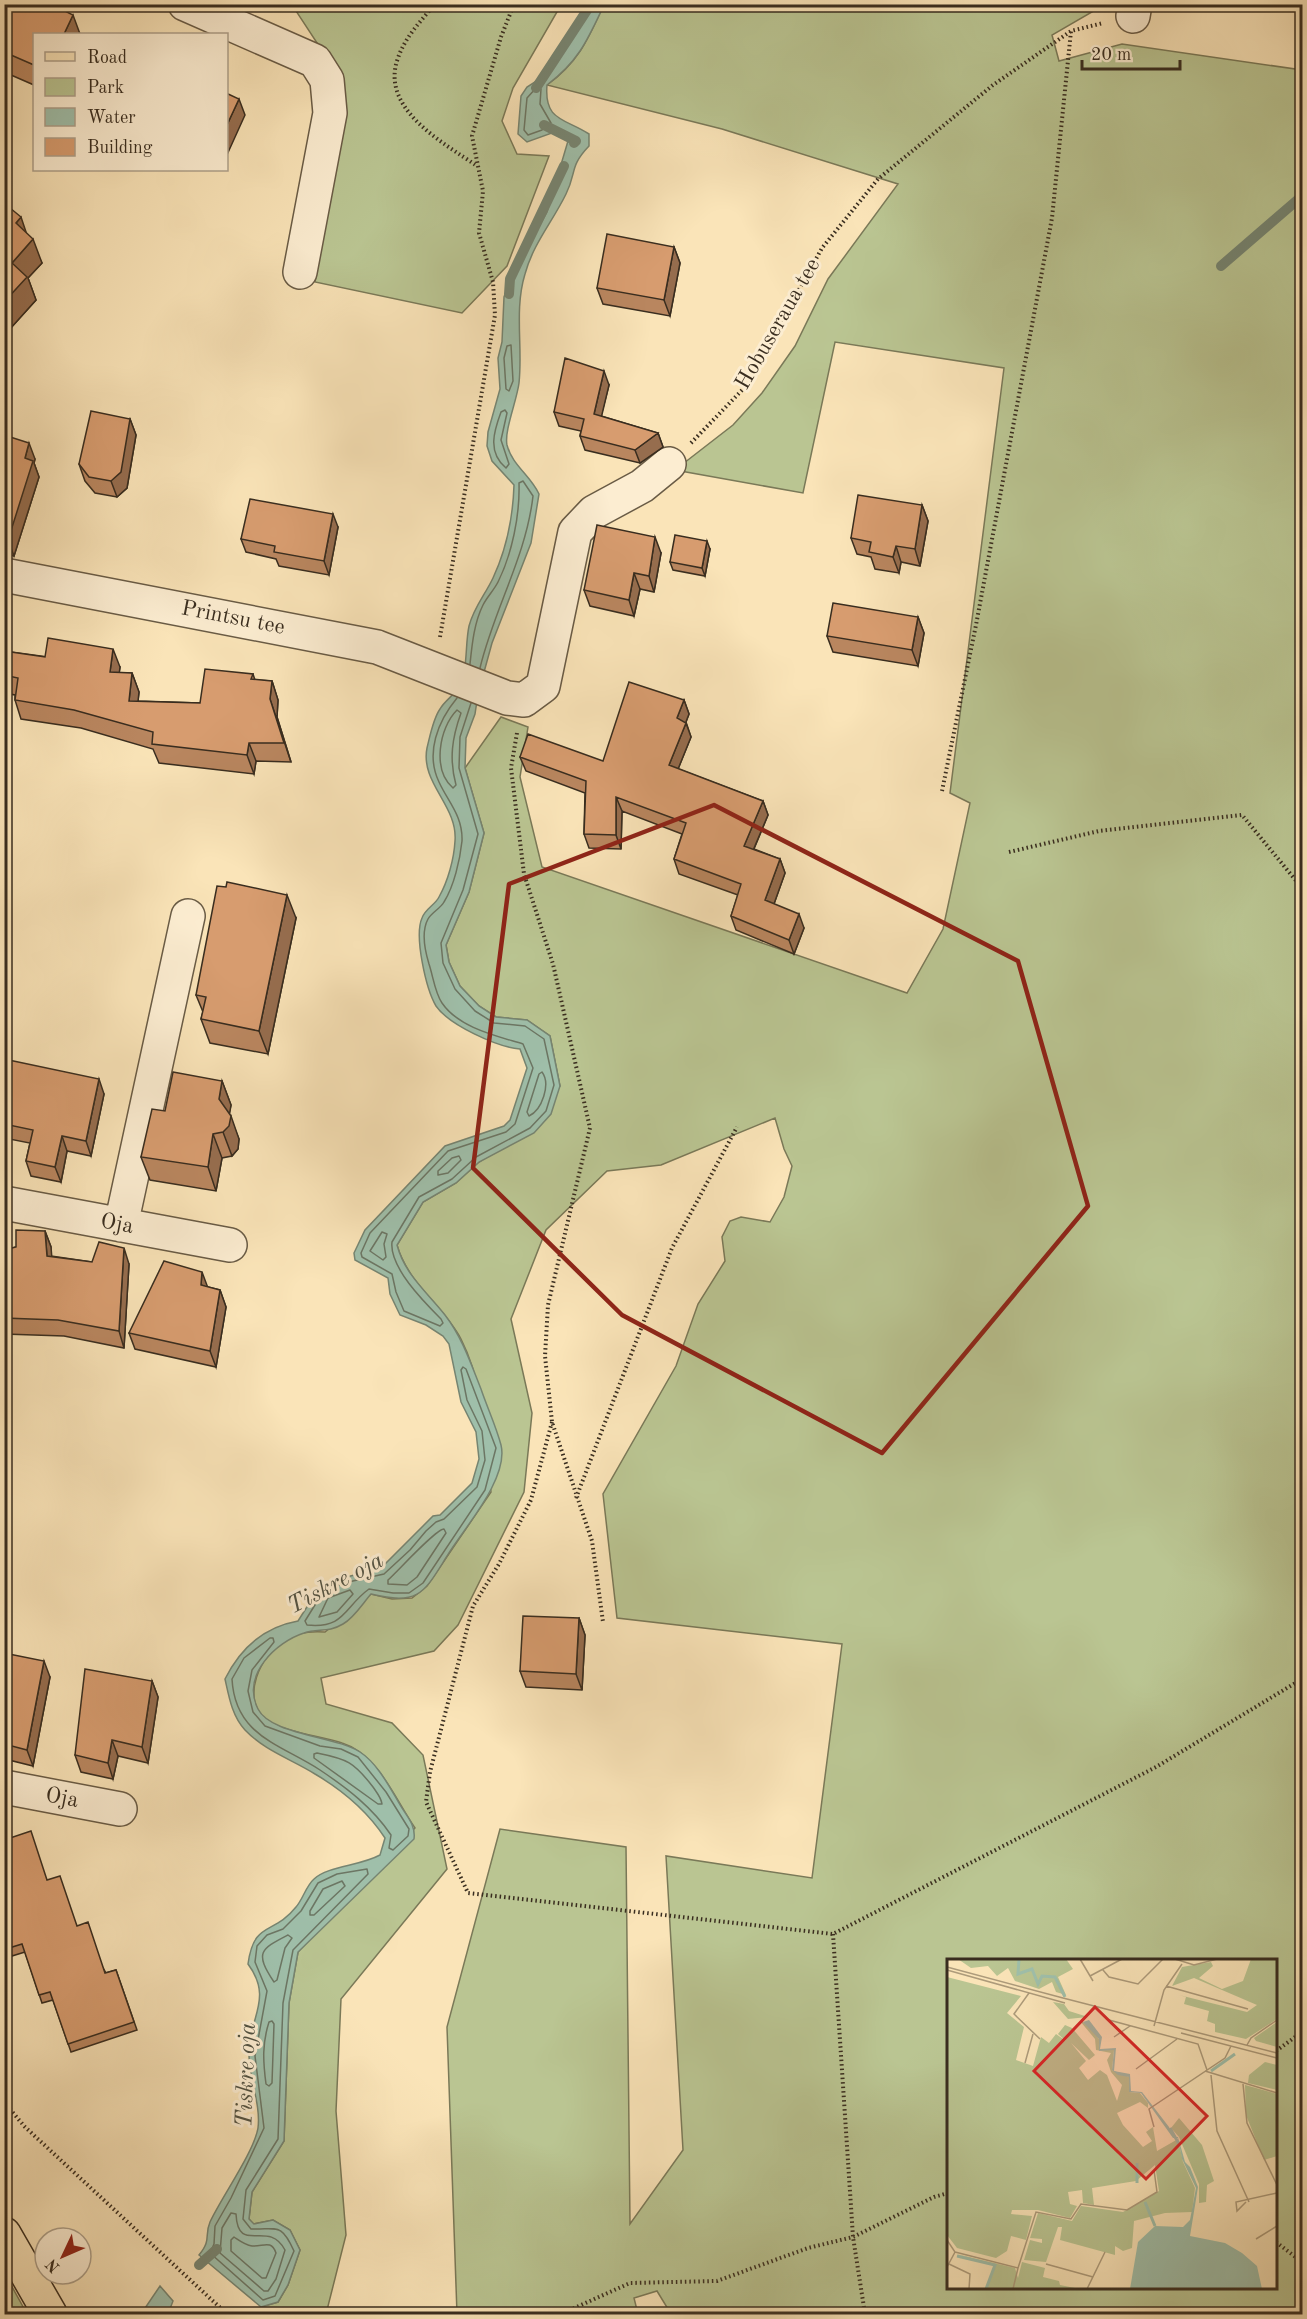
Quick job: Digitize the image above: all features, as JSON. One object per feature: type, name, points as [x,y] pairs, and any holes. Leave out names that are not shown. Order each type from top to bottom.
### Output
[{"type":"main road","points":[[4,2234],[50,2314]]},
{"type":"street","points":[[185,4],[315,61],[327,80],[330,113],[300,272]]},
{"type":"street","points":[[458,679],[507,698],[524,700],[543,686],[574,532],[594,512],[642,486],[669,464]]},
{"type":"street","name":"Printsu tee","points":[[4,575],[377,647],[458,679]]},
{"type":"street","points":[[122,1225],[188,916]]},
{"type":"street","name":"Oja","points":[[4,1203],[230,1245]]},
{"type":"street","name":"Oja","points":[[4,1787],[120,1809]]},
{"type":"path","points":[[435,4],[411,32],[397,59],[395,81],[400,97],[425,130],[478,166]]},
{"type":"path","points":[[458,679],[495,315],[493,282],[479,232],[483,191],[472,136],[501,37],[514,4]]},
{"type":"path","name":"Hobuseraua tee","points":[[669,464],[713,422],[746,386],[822,248],[878,179],[993,85],[1071,32],[1134,10]]},
{"type":"path","points":[[942,791],[976,625],[1052,218],[1071,32]]},
{"type":"path","points":[[524,700],[511,768],[524,874],[553,964],[590,1128],[548,1305],[545,1356],[552,1422],[592,1541],[603,1622]]},
{"type":"path","points":[[1009,852],[1099,831],[1242,815],[1298,883],[1302,880]]},
{"type":"path","points":[[576,1498],[672,1248],[737,1127]]},
{"type":"path","points":[[552,1422],[531,1500],[499,1563],[473,1606],[430,1772],[426,1802],[468,1893],[833,1934],[1156,1767],[1302,1679]]},
{"type":"path","points":[[833,1934],[853,2237],[865,2314]]},
{"type":"path","points":[[1277,2050],[1302,2032]]},
{"type":"path","points":[[4,2102],[25,2127],[197,2289],[227,2314]]},
{"type":"path","points":[[561,2314],[630,2283],[717,2281],[808,2248],[853,2237],[934,2197],[947,2193]]},
{"type":"path","points":[[1277,2243],[1302,2262]]},
{"type":"highlighted area","points":[[714,805],[1018,961],[1088,1206],[882,1453],[622,1315],[473,1168],[509,884]]},
{"type":"green space","points":[[298,4],[561,5],[513,88],[502,121],[517,154],[549,156],[507,266],[462,313],[315,282],[342,81],[296,11]]},
{"type":"green space","points":[[604,4],[1104,5],[1052,35],[1059,61],[1122,44],[1302,70],[1302,2314],[671,2314],[657,2291],[634,2298],[638,2314],[457,2314],[447,2027],[500,1829],[626,1847],[630,2224],[683,2150],[666,1856],[812,1878],[842,1644],[617,1618],[603,1494],[676,1366],[698,1304],[725,1261],[722,1237],[730,1221],[741,1217],[770,1222],[784,1197],[792,1166],[784,1149],[775,1118],[661,1165],[607,1171],[546,1230],[511,1319],[532,1413],[524,1492],[458,1625],[434,1651],[321,1678],[326,1704],[392,1723],[423,1755],[447,1869],[341,1999],[336,2111],[346,2235],[326,2314],[264,2314],[261,2307],[278,2302],[288,2285],[300,2250],[290,2230],[273,2220],[253,2224],[249,2219],[252,2192],[284,2141],[289,2003],[298,1952],[415,1828],[376,1767],[355,1749],[342,1743],[283,1728],[267,1721],[259,1712],[255,1701],[256,1677],[268,1655],[285,1639],[305,1633],[325,1632],[371,1594],[392,1599],[412,1598],[427,1586],[491,1492],[483,1414],[469,1357],[454,1327],[409,1271],[397,1245],[423,1202],[456,1183],[479,1162],[493,1153],[560,1086],[550,1036],[527,1020],[496,1017],[479,1006],[460,986],[449,962],[446,945],[469,892],[484,833],[465,768],[501,717],[528,727],[520,777],[542,867],[907,993],[943,929],[970,803],[950,793],[1004,368],[835,342],[803,493],[675,470],[733,425],[762,393],[795,346],[828,279],[898,184],[722,129],[547,85],[567,68],[587,39]]},
{"type":"green space","points":[[4,2274],[27,2314],[12,2314],[5,2301]]},
{"type":"water","points":[[586,5],[604,5],[575,58],[547,85],[547,97],[552,112],[589,134],[589,146],[579,159],[566,194],[533,253],[522,288],[519,315],[519,383],[507,432],[507,445],[513,459],[539,494],[531,543],[492,643],[475,714],[466,738],[465,768],[484,833],[469,892],[446,945],[449,962],[460,986],[479,1006],[496,1017],[527,1020],[550,1036],[560,1086],[551,1114],[534,1133],[479,1162],[456,1183],[423,1202],[397,1245],[405,1265],[417,1283],[451,1323],[474,1370],[501,1445],[502,1458],[492,1487],[433,1578],[419,1593],[401,1598],[371,1594],[355,1614],[343,1624],[293,1637],[264,1662],[254,1684],[254,1696],[258,1709],[265,1718],[290,1730],[349,1747],[366,1757],[387,1782],[410,1820],[414,1834],[414,1839],[298,1952],[289,2003],[284,2141],[252,2192],[249,2219],[254,2224],[273,2220],[290,2230],[300,2250],[288,2285],[278,2302],[261,2307],[199,2255],[207,2241],[210,2222],[244,2162],[258,2128],[258,2110],[249,2055],[252,2030],[258,2009],[259,1988],[248,1964],[251,1950],[260,1934],[288,1916],[296,1907],[314,1879],[327,1871],[380,1855],[385,1838],[371,1819],[345,1794],[315,1774],[261,1744],[245,1730],[234,1712],[225,1679],[238,1658],[254,1641],[274,1628],[298,1621],[319,1588],[342,1578],[380,1569],[433,1516],[440,1515],[472,1483],[479,1459],[476,1432],[461,1402],[449,1344],[443,1336],[426,1325],[400,1315],[390,1294],[388,1278],[355,1260],[354,1253],[365,1230],[445,1146],[504,1126],[510,1120],[527,1068],[520,1049],[474,1034],[442,1013],[436,1006],[428,988],[420,949],[420,926],[423,915],[437,900],[445,884],[452,862],[455,841],[451,817],[434,784],[426,761],[432,728],[438,713],[460,685],[471,619],[498,567],[508,533],[514,485],[492,461],[487,446],[488,432],[500,389],[498,358],[502,342],[504,297],[512,276],[547,212],[568,141],[566,134],[560,130],[527,142],[518,134],[521,96],[527,87],[546,75],[581,18]]},
{"type":"water","points":[[160,2286],[173,2301],[168,2314],[141,2314]]},
{"type":"building","points":[[4,4],[51,4],[73,15],[64,33],[33,33],[33,65],[4,52]]},
{"type":"building","points":[[228,94],[239,99],[228,123]]},
{"type":"building","points":[[4,203],[21,217],[16,223],[33,239],[12,263],[27,277],[4,302]]},
{"type":"building","points":[[607,234],[674,247],[664,300],[597,288]]},
{"type":"building","points":[[565,358],[604,371],[594,414],[658,433],[635,450],[580,436],[584,419],[554,412]]},
{"type":"building","points":[[91,411],[130,419],[121,472],[111,481],[89,477],[79,464]]},
{"type":"building","points":[[4,435],[29,443],[25,458],[33,461],[8,540],[4,539]]},
{"type":"building","points":[[858,495],[922,505],[915,549],[896,546],[893,557],[869,552],[871,542],[851,538]]},
{"type":"building","points":[[250,499],[333,514],[324,561],[274,552],[275,546],[241,539]]},
{"type":"building","points":[[597,525],[655,537],[649,576],[634,573],[629,600],[584,590]]},
{"type":"building","points":[[675,535],[707,541],[702,568],[670,562]]},
{"type":"building","points":[[833,603],[918,617],[912,650],[827,636]]},
{"type":"building","points":[[48,638],[113,649],[110,672],[132,673],[129,701],[200,703],[205,669],[253,674],[251,679],[272,681],[270,699],[284,743],[249,743],[247,755],[152,744],[153,732],[74,710],[15,700],[18,678],[4,675],[4,651],[45,657]]},
{"type":"building","points":[[629,682],[684,700],[677,718],[686,723],[669,765],[763,801],[744,846],[780,859],[765,900],[799,914],[789,940],[731,916],[741,884],[674,859],[686,823],[616,797],[616,835],[584,834],[586,781],[520,757],[528,734],[603,761]]},
{"type":"building","points":[[227,882],[287,895],[259,1031],[201,1019],[206,997],[196,995],[217,886],[226,887]]},
{"type":"building","points":[[4,1059],[99,1079],[86,1141],[62,1136],[55,1167],[26,1161],[33,1130],[4,1124]]},
{"type":"building","points":[[173,1072],[222,1081],[219,1099],[231,1116],[229,1126],[223,1132],[213,1134],[208,1167],[141,1157],[152,1109],[165,1111]]},
{"type":"building","points":[[16,1230],[45,1231],[47,1256],[92,1262],[99,1242],[124,1248],[119,1331],[58,1320],[4,1318],[4,1250],[16,1247]]},
{"type":"building","points":[[164,1261],[202,1272],[201,1285],[220,1290],[210,1351],[129,1333]]},
{"type":"building","points":[[523,1616],[579,1618],[576,1674],[520,1671]]},
{"type":"building","points":[[4,1653],[44,1661],[27,1750],[4,1744]]},
{"type":"building","points":[[85,1669],[152,1681],[142,1747],[112,1740],[108,1763],[75,1755]]},
{"type":"building","points":[[31,1831],[47,1880],[60,1876],[77,1926],[88,1922],[105,1973],[116,1970],[134,2022],[68,2044],[50,1992],[39,1995],[22,1944],[9,1948],[4,1933],[4,1840]]},
{"type":"waterway","points":[[536,88],[591,4]]},
{"type":"waterway","points":[[544,125],[576,141],[574,143]]},
{"type":"waterway","points":[[509,294],[510,279],[564,166]]},
{"type":"waterway","points":[[1221,266],[1302,196]]},
{"type":"waterway","name":"Tiskre oja","points":[[199,2265],[217,2249]]}]
